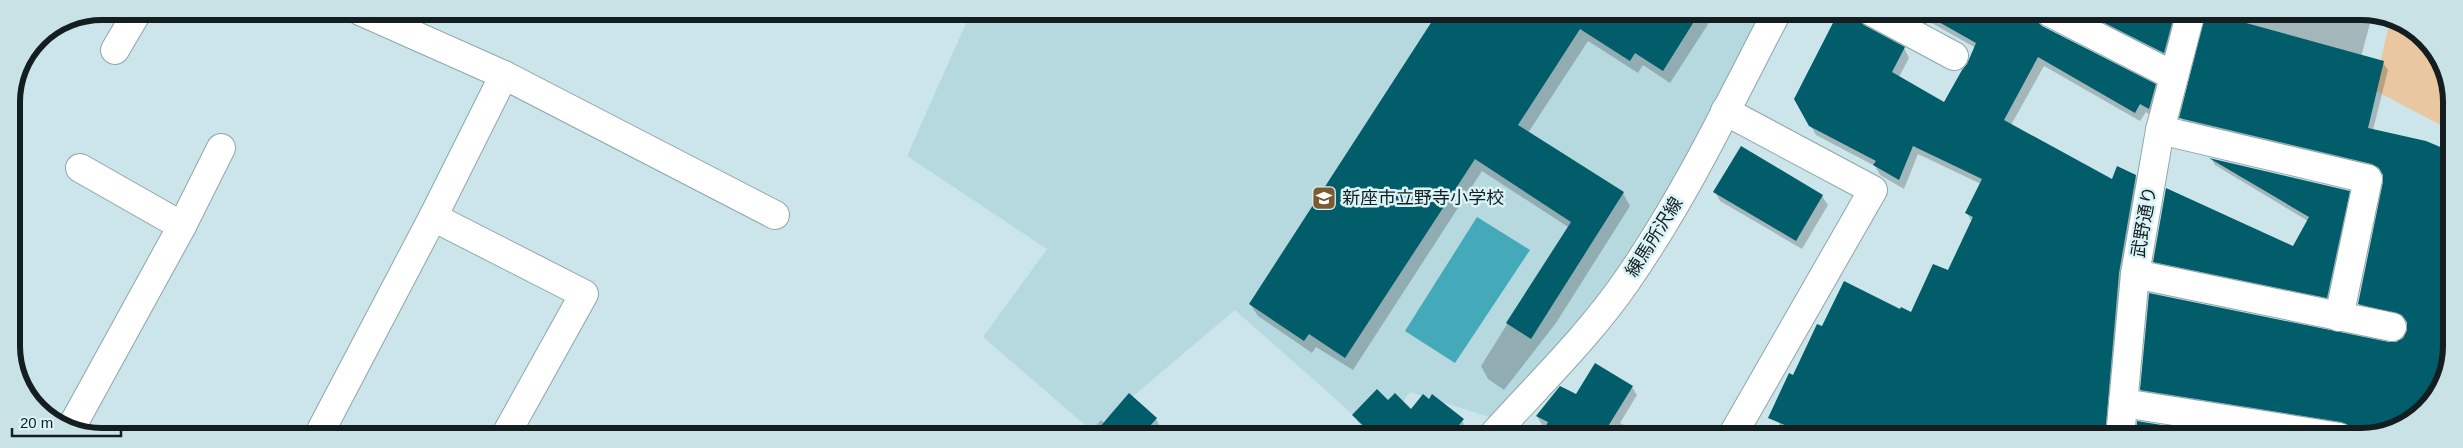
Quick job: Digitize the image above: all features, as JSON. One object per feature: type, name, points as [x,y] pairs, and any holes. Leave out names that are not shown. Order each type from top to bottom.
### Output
[{"type":"street","points":[[115,50],[133,20]]},
{"type":"street","points":[[381,20],[504,74],[775,216]]},
{"type":"street","name":"練馬所沢線","points":[[1499,428],[1582,337],[1628,280],[1671,212],[1774,20]]},
{"type":"street","points":[[1887,20],[1954,56]]},
{"type":"street","points":[[2065,20],[2174,76]]},
{"type":"street","name":"武野通り","points":[[2121,428],[2135,274],[2160,130],[2189,20]]},
{"type":"street","points":[[322,428],[433,218],[504,74]]},
{"type":"street","points":[[1725,110],[1874,190],[1737,428]]},
{"type":"street","points":[[2160,130],[2368,179],[2339,317]]},
{"type":"street","points":[[74,423],[182,226],[221,148]]},
{"type":"street","points":[[80,168],[182,226]]},
{"type":"street","points":[[433,218],[584,294],[509,428]]},
{"type":"street","points":[[2135,274],[2392,327]]},
{"type":"street","points":[[2123,403],[2282,428]]},
{"type":"shaded area","name":"新座市立野寺小学校","points":[[967,20],[1775,20],[1656,239],[1502,421],[1410,392],[1383,428],[1368,428],[1235,310],[1096,428],[1089,428],[983,337],[1047,249],[907,156]]},
{"type":"shaded area","points":[[2389,24],[2415,40],[2426,52],[2437,70],[2443,102],[2443,126],[2374,90]]},
{"type":"water","points":[[1477,217],[1530,250],[1455,363],[1405,331]]},
{"type":"building","points":[[1433,20],[1695,20],[1663,71],[1635,53],[1630,61],[1580,29],[1518,125],[1624,192],[1531,339],[1506,323],[1571,222],[1475,159],[1345,358],[1309,334],[1304,341],[1249,304]]},
{"type":"building","points":[[1834,20],[1859,20],[1864,25],[1905,47],[1892,72],[1944,102],[1967,64],[1976,43],[1935,20],[2036,20],[2042,26],[2156,84],[2149,109],[2140,104],[2135,113],[2038,57],[2004,120],[2112,179],[2117,166],[2136,175],[2119,273],[2106,428],[1792,428],[1768,418],[1789,373],[1793,375],[1817,324],[1822,326],[1844,281],[1900,309],[1901,307],[1911,312],[1933,264],[1948,270],[1973,217],[1965,213],[1982,179],[1913,146],[1899,180],[1873,165],[1876,161],[1809,126],[1794,99]]},
{"type":"building","points":[[2099,20],[2173,20],[2164,53]]},
{"type":"building","points":[[2204,20],[2235,20],[2384,61],[2368,128],[2426,141],[2443,148],[2442,357],[2439,373],[2432,387],[2415,408],[2388,424],[2360,428],[2341,422],[2140,390],[2149,293],[2389,342],[2396,342],[2403,338],[2407,330],[2407,322],[2402,315],[2358,304],[2383,182],[2383,175],[2379,168],[2372,164],[2179,118]]},
{"type":"building","points":[[1741,146],[1823,195],[1796,241],[1713,192]]},
{"type":"building","points":[[2209,158],[2350,191],[2327,298],[2153,262],[2166,188],[2293,246],[2309,217]]},
{"type":"building","points":[[1595,363],[1633,386],[1607,428],[1545,428],[1548,422],[1536,416],[1560,386],[1576,394]]},
{"type":"building","points":[[1377,389],[1388,400],[1395,393],[1411,409],[1423,394],[1429,399],[1432,394],[1464,419],[1457,428],[1366,428],[1352,415]]},
{"type":"building","points":[[1129,393],[1157,418],[1148,428],[1099,428]]},
{"type":"building","points":[[2137,421],[2180,428],[2137,428]]},
{"type":"place","name":"新座市立野寺小学校","points":[[1324,198]]}]
